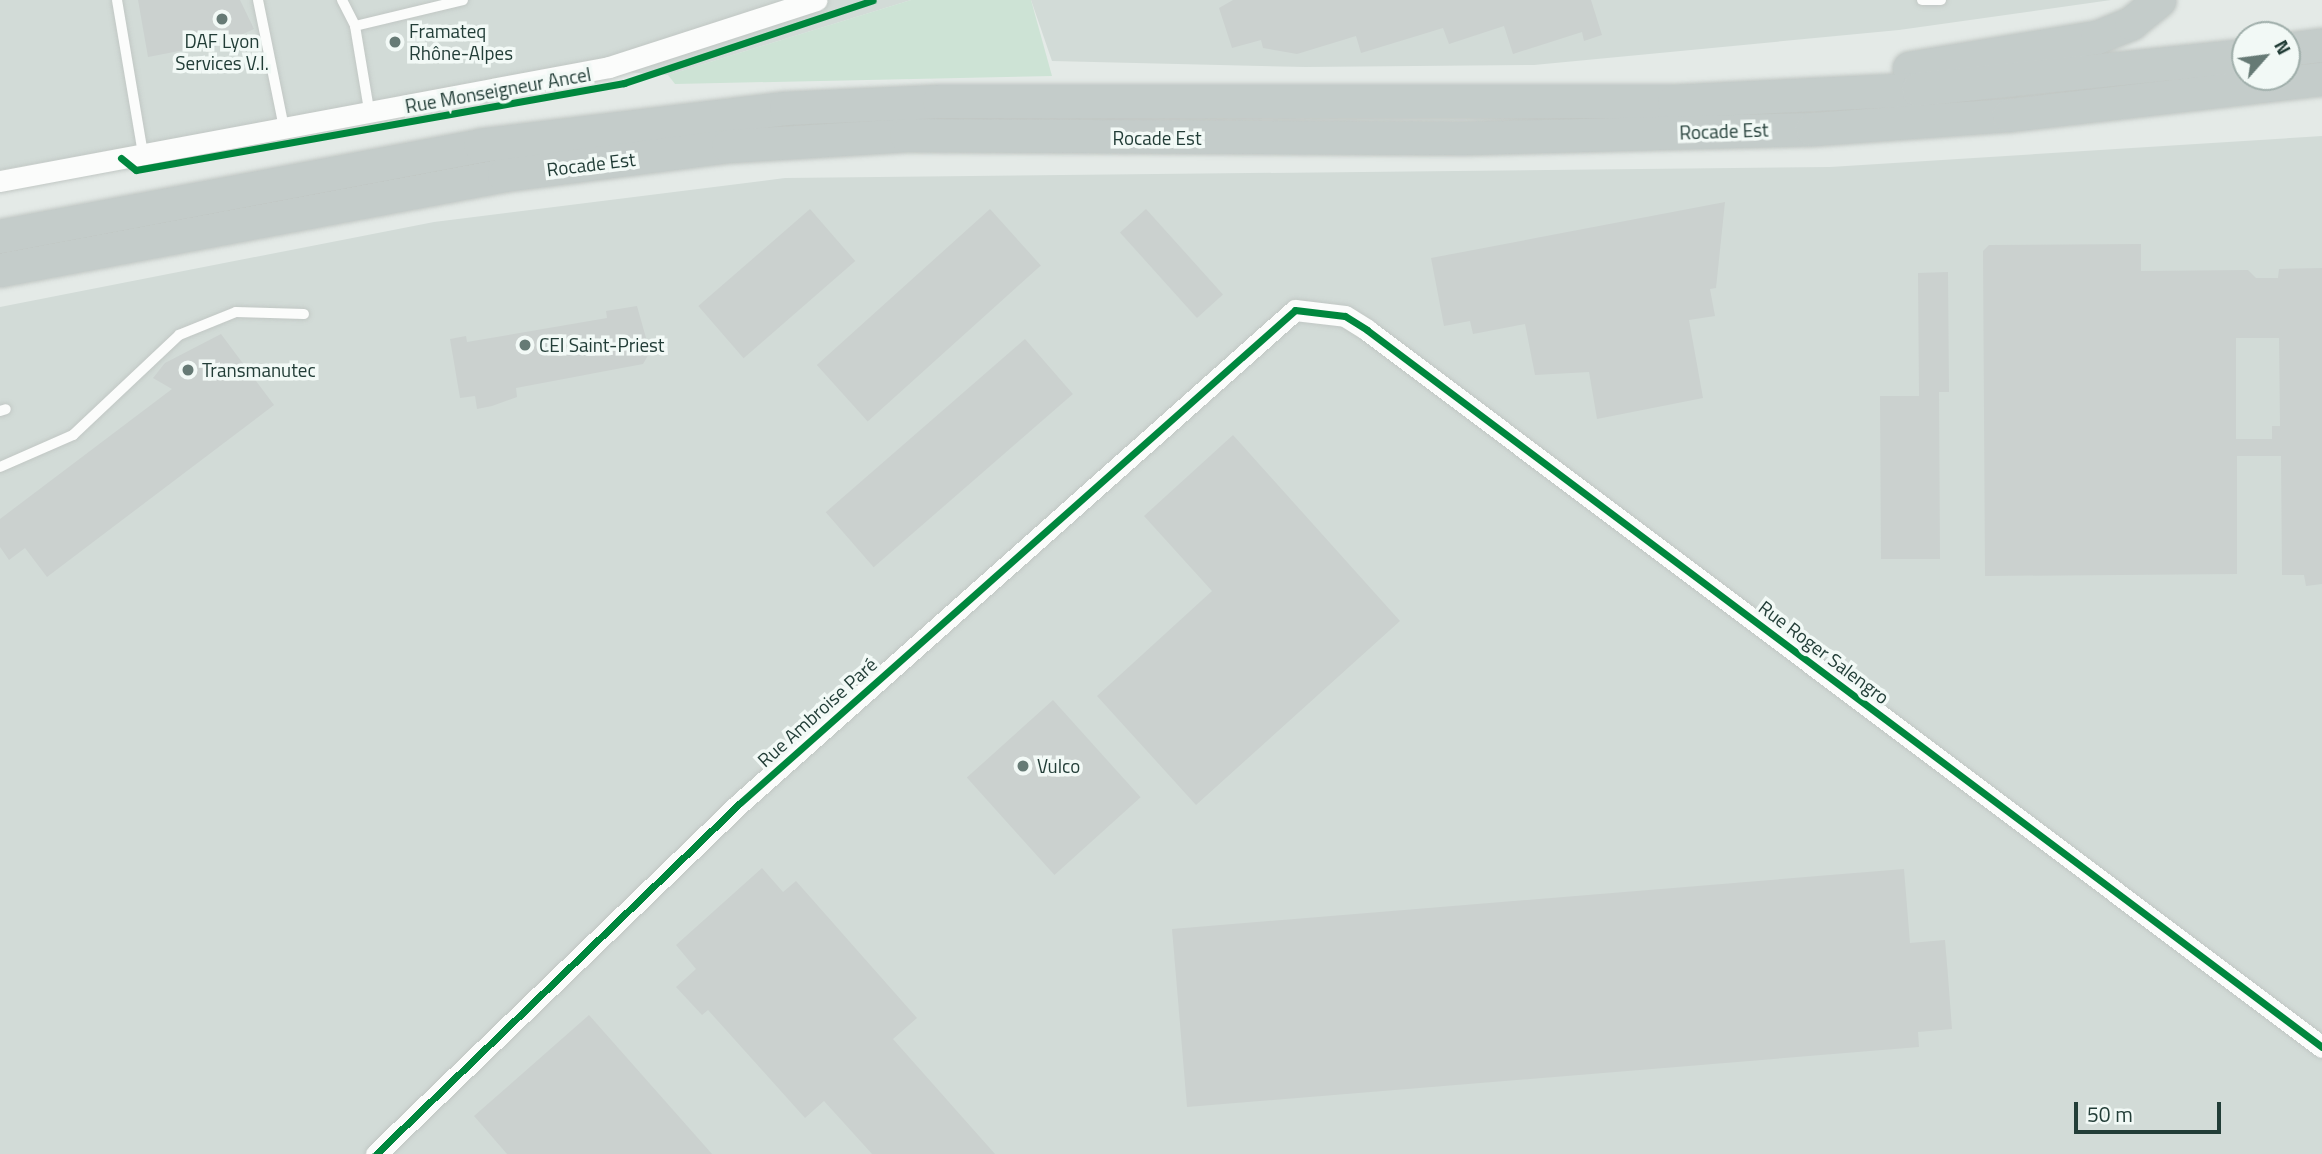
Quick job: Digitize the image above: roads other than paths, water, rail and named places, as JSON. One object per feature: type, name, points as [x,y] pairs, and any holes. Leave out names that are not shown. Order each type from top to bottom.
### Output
[{"type":"highway","points":[[1674,101],[1702,82],[1925,66],[2035,50],[2109,32],[2159,0]]},
{"type":"highway","points":[[2301,47],[2322,45]]},
{"type":"highway","name":"Rocade Est","points":[[0,236],[480,145],[786,108],[939,100],[1674,101],[1918,89],[2231,56]]},
{"type":"highway","name":"Rocade Est","points":[[0,270],[504,175],[728,146],[906,135],[1465,138],[1812,129],[2160,100],[2322,79]]},
{"type":"highway","points":[[2160,100],[2183,114],[2322,98]]},
{"type":"street","name":"Rue Monseigneur Ancel","points":[[0,181],[609,67],[817,0]]},
{"type":"street","name":"Rue Roger Salengro","points":[[1295,310],[1345,316],[1367,330],[2322,1047]]},
{"type":"street","name":"Rue Ambroise Paré","points":[[376,1154],[740,803],[1295,310]]},
{"type":"lane","points":[[117,0],[143,154]]},
{"type":"lane","points":[[258,0],[284,128]]},
{"type":"lane","points":[[342,0],[355,26],[369,110]]},
{"type":"lane","points":[[355,26],[463,0]]},
{"type":"lane","points":[[1922,0],[1941,0]]},
{"type":"lane","points":[[0,467],[73,435],[179,335],[236,312],[304,314]]},
{"type":"place","name":"DAF Lyon Services V.I.","points":[[222,19]]},
{"type":"place","name":"Framateq Rhône-Alpes","points":[[395,42]]},
{"type":"place","name":"CEI Saint-Priest","points":[[525,345]]},
{"type":"place","name":"Transmanutec","points":[[188,370]]},
{"type":"place","name":"Vulco","points":[[1023,766]]}]
